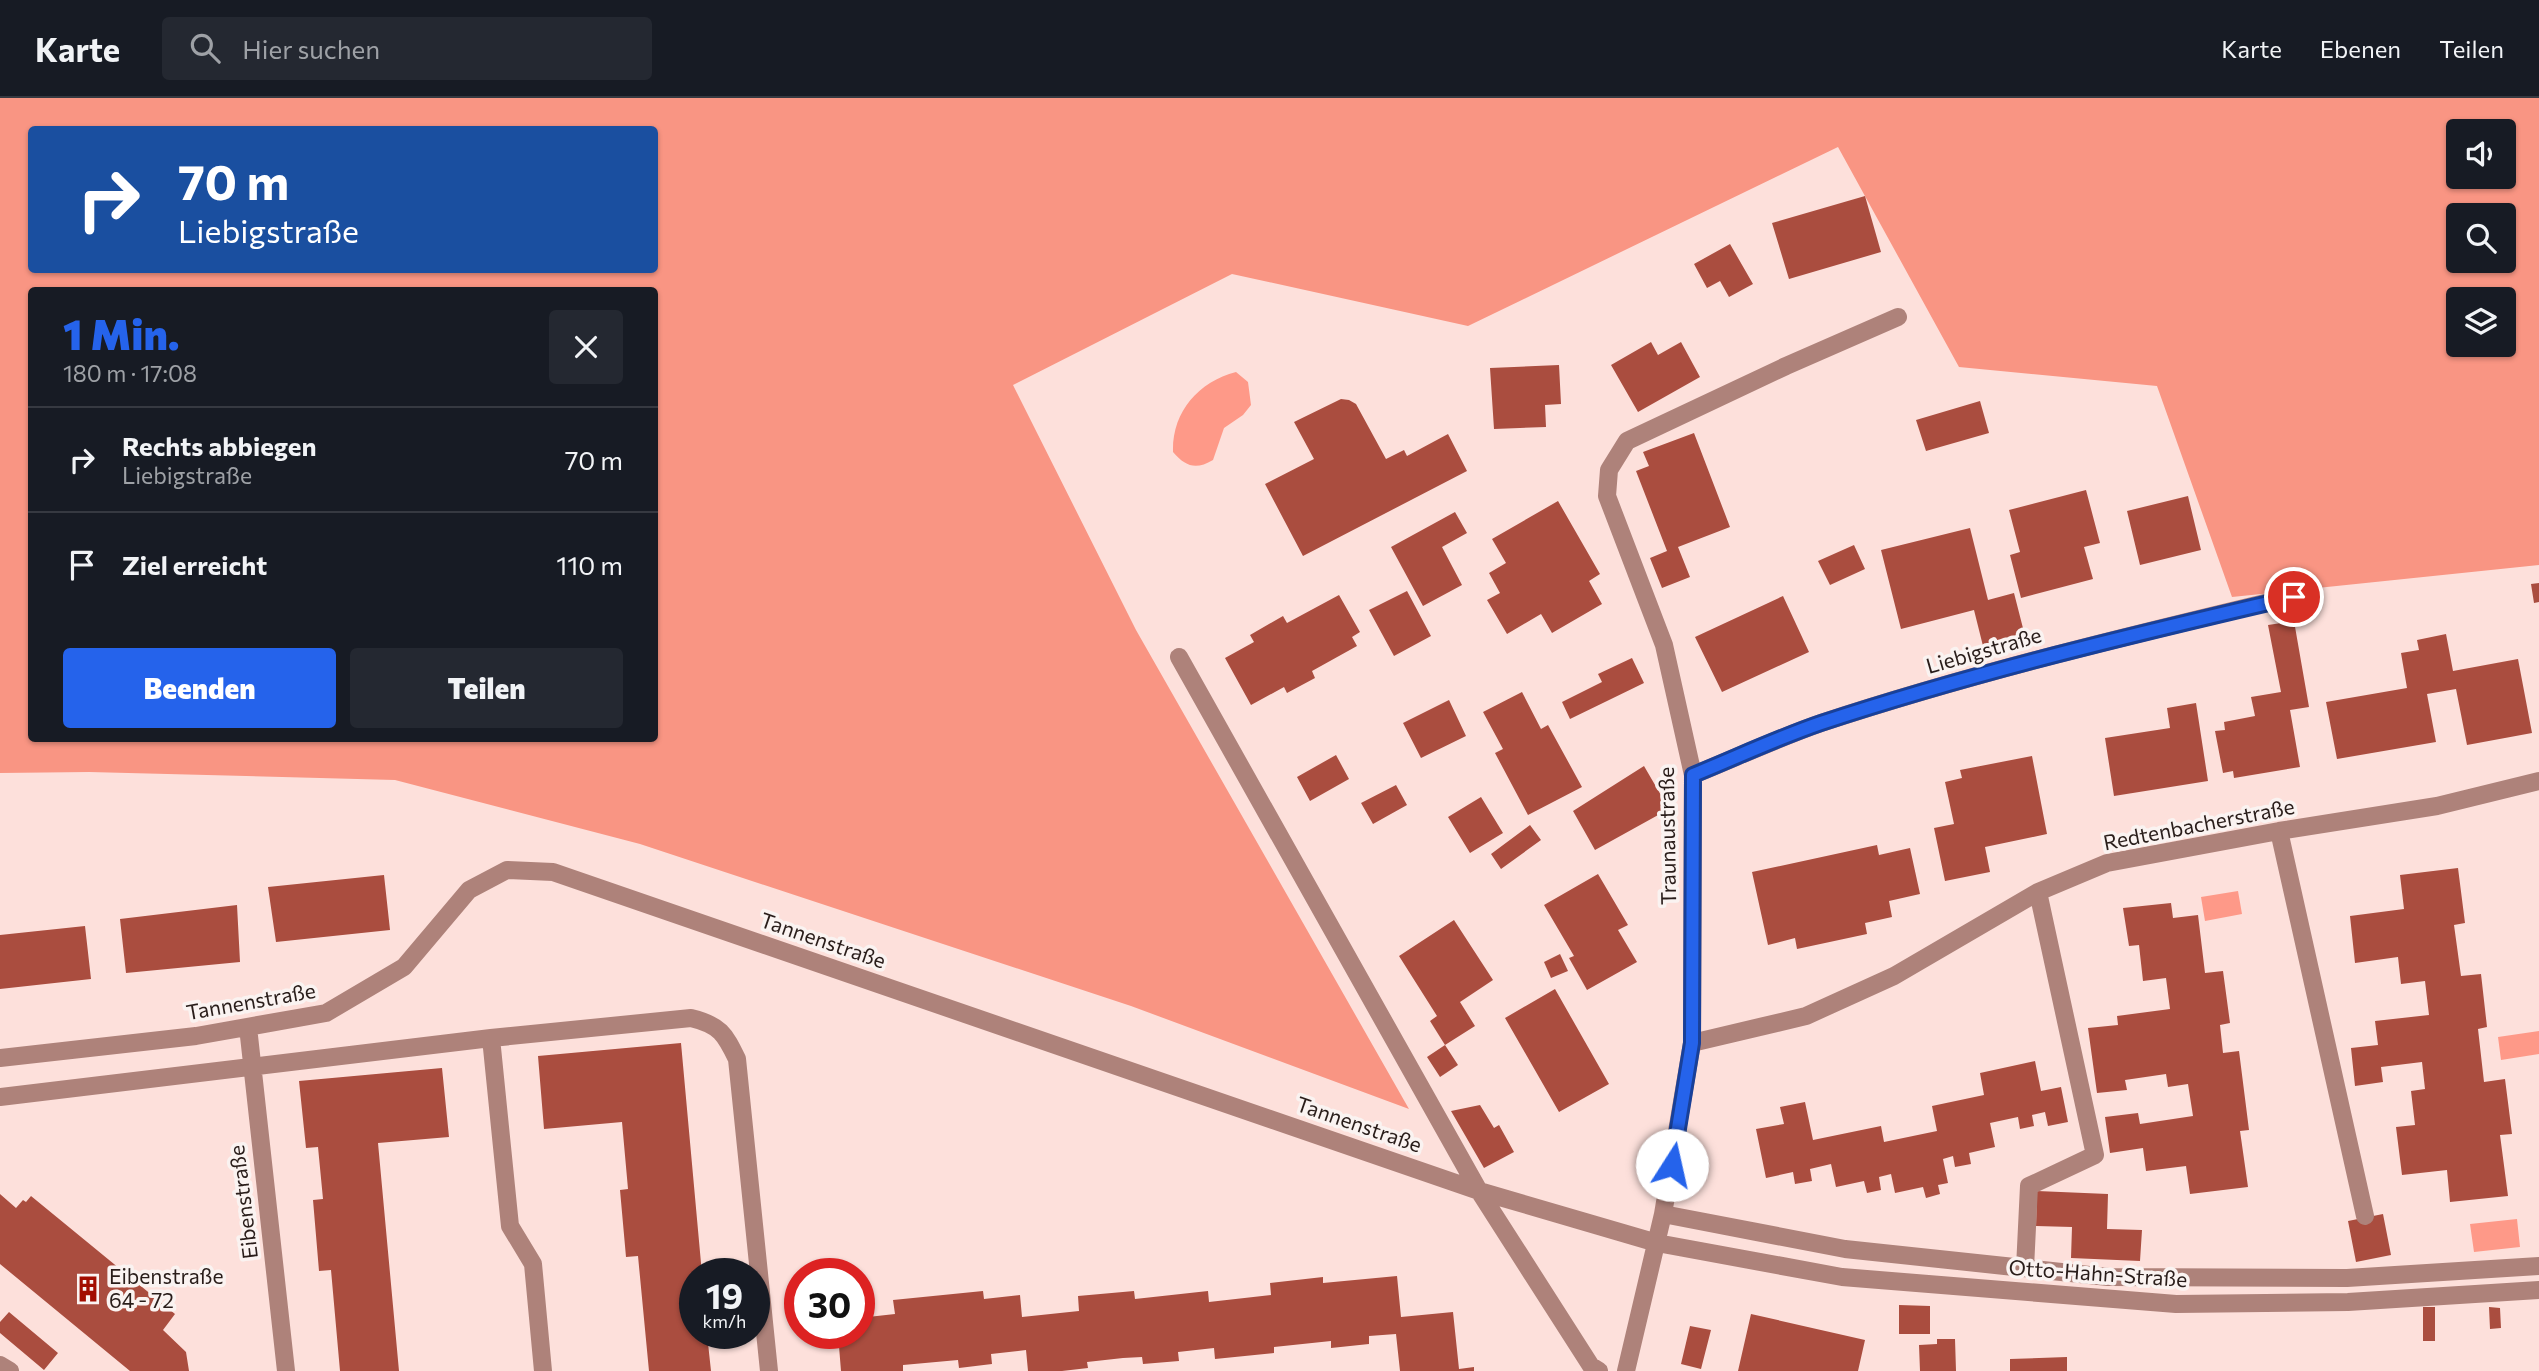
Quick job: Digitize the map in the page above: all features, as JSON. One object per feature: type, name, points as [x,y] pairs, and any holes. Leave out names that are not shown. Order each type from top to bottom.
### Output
[{"type":"street","name":"Traunaustraße","points":[[1626,1371],[1663,1214],[1692,1043],[1693,775],[1664,645],[1607,496],[1609,470],[1627,441],[1898,317]]},
{"type":"street","name":"Liebigstraße","points":[[1693,775],[1818,724],[1947,684],[2110,640],[2294,597]]},
{"type":"street","points":[[1179,657],[1479,1191],[1591,1366],[1599,1371]]},
{"type":"street","name":"Redtenbacherstraße","points":[[1692,1043],[1806,1016],[1894,976],[2038,892],[2107,863],[2279,831],[2437,806],[2539,781]]},
{"type":"street","points":[[2279,831],[2365,1216]]},
{"type":"street","name":"Tannenstraße","points":[[0,1058],[196,1036],[326,1013],[404,967],[469,890],[507,870],[553,872],[1479,1191],[1657,1243]]},
{"type":"street","points":[[2025,1268],[2029,1186],[2095,1154],[2038,892]]},
{"type":"street","points":[[0,1097],[491,1038],[691,1018],[710,1023],[726,1036],[737,1059],[769,1371]]},
{"type":"street","name":"Eibenstraße","points":[[248,1027],[286,1371]]},
{"type":"street","points":[[491,1038],[510,1226],[533,1264],[543,1371]]},
{"type":"street","name":"Otto-Hahn-Straße","points":[[1663,1214],[1845,1249],[2108,1277],[2347,1278],[2539,1266]]},
{"type":"street","name":"Otto-Hahn-Straße","points":[[1657,1243],[1842,1277],[2176,1304],[2348,1302],[2539,1290]]},
{"type":"street","points":[[0,1365],[10,1371]]},
{"type":"shaded area","points":[[0,98],[2539,98],[2539,565],[2232,597],[2157,386],[1959,367],[1838,147],[1468,326],[1232,274],[1013,385],[1136,630],[1409,1109],[1131,1006],[640,844],[395,780],[89,772],[0,773]]},
{"type":"shaded area","points":[[1236,372],[1248,382],[1251,405],[1243,415],[1224,428],[1213,460],[1196,466],[1187,464],[1173,452],[1174,437],[1182,412],[1199,391]]},
{"type":"shaded area","points":[[2238,891],[2242,914],[2205,921],[2201,897]]},
{"type":"shaded area","points":[[2539,1031],[2539,1054],[2501,1060],[2498,1037]]},
{"type":"shaded area","points":[[2517,1219],[2520,1247],[2474,1252],[2470,1224]]},
{"type":"building","points":[[1865,196],[1881,252],[1789,279],[1772,223]]},
{"type":"building","points":[[1730,244],[1753,284],[1729,297],[1720,281],[1707,288],[1694,264]]},
{"type":"building","points":[[1651,342],[1658,355],[1681,342],[1700,377],[1638,412],[1611,365]]},
{"type":"building","points":[[1559,365],[1561,404],[1545,405],[1546,427],[1494,429],[1490,368]]},
{"type":"building","points":[[1341,399],[1356,404],[1386,459],[1404,450],[1407,456],[1448,434],[1467,471],[1303,556],[1265,484],[1314,459],[1294,422]]},
{"type":"building","points":[[1980,401],[1989,433],[1926,451],[1916,420]]},
{"type":"building","points":[[1694,433],[1730,527],[1678,547],[1690,577],[1662,588],[1650,558],[1667,551],[1636,471],[1649,466],[1643,452]]},
{"type":"building","points":[[2086,490],[2100,543],[2084,547],[2093,579],[2021,598],[2010,555],[2020,552],[2009,510]]},
{"type":"building","points":[[2188,496],[2201,550],[2140,565],[2127,511]]},
{"type":"building","points":[[1558,501],[1600,574],[1589,581],[1602,604],[1552,633],[1541,614],[1507,634],[1487,600],[1500,593],[1489,573],[1506,563],[1492,539]]},
{"type":"building","points":[[1455,512],[1467,533],[1442,547],[1462,585],[1423,606],[1391,547]]},
{"type":"building","points":[[1970,528],[1988,600],[2014,593],[2025,636],[1983,646],[1974,610],[1901,629],[1881,550]]},
{"type":"building","points":[[1854,545],[1865,569],[1830,585],[1818,561]]},
{"type":"building","points":[[2539,583],[2539,602],[2534,603],[2531,584]]},
{"type":"building","points":[[1407,591],[1431,636],[1394,656],[1369,610]]},
{"type":"building","points":[[1339,595],[1360,632],[1352,637],[1357,646],[1312,671],[1315,678],[1287,693],[1284,687],[1251,705],[1225,658],[1254,642],[1250,635],[1283,616],[1287,623]]},
{"type":"building","points":[[1783,596],[1809,652],[1722,692],[1695,637]]},
{"type":"building","points":[[2294,621],[2309,707],[2290,710],[2300,767],[2234,778],[2233,771],[2223,773],[2215,731],[2225,730],[2224,722],[2255,716],[2251,697],[2281,692],[2268,625]]},
{"type":"building","points":[[2446,634],[2453,671],[2518,659],[2532,733],[2467,745],[2456,689],[2427,694],[2436,742],[2337,759],[2326,702],[2407,688],[2401,653],[2419,650],[2417,640]]},
{"type":"building","points":[[1632,658],[1644,683],[1570,719],[1562,702],[1602,682],[1598,674]]},
{"type":"building","points":[[1522,692],[1541,729],[1548,725],[1582,787],[1528,815],[1495,753],[1503,749],[1483,712]]},
{"type":"building","points":[[1449,700],[1466,736],[1421,758],[1403,723]]},
{"type":"building","points":[[2196,703],[2208,781],[2114,796],[2105,738],[2170,728],[2167,708]]},
{"type":"building","points":[[1336,755],[1349,779],[1310,801],[1297,777]]},
{"type":"building","points":[[2032,756],[2047,834],[1985,847],[1990,872],[1945,881],[1934,828],[1954,824],[1945,782],[1962,778],[1960,770]]},
{"type":"building","points":[[1644,766],[1669,809],[1595,850],[1573,811]]},
{"type":"building","points":[[1396,785],[1407,805],[1373,824],[1361,803]]},
{"type":"building","points":[[1481,797],[1503,833],[1470,853],[1448,817]]},
{"type":"building","points":[[1530,825],[1541,840],[1501,869],[1491,854]]},
{"type":"building","points":[[1877,845],[1879,855],[1910,848],[1920,894],[1889,901],[1892,917],[1865,923],[1867,934],[1797,949],[1795,938],[1768,945],[1752,872]]},
{"type":"building","points":[[2458,868],[2465,923],[2454,925],[2461,976],[2481,974],[2487,1027],[2478,1029],[2484,1082],[2505,1079],[2512,1134],[2500,1135],[2508,1196],[2450,1202],[2447,1170],[2402,1175],[2396,1127],[2415,1125],[2411,1091],[2425,1089],[2422,1062],[2381,1067],[2383,1082],[2355,1086],[2351,1048],[2378,1045],[2375,1021],[2429,1015],[2425,981],[2401,984],[2398,957],[2355,963],[2350,916],[2404,909],[2400,875]]},
{"type":"building","points":[[1598,874],[1628,925],[1618,930],[1637,962],[1587,990],[1569,958],[1574,956],[1544,905]]},
{"type":"building","points":[[384,875],[390,930],[276,942],[268,887]]},
{"type":"building","points":[[2171,903],[2173,918],[2198,915],[2205,973],[2223,971],[2230,1023],[2220,1025],[2223,1053],[2239,1051],[2249,1130],[2240,1131],[2248,1187],[2190,1194],[2186,1166],[2146,1171],[2143,1148],[2110,1153],[2105,1117],[2138,1113],[2140,1124],[2193,1116],[2188,1084],[2168,1087],[2166,1074],[2125,1080],[2127,1090],[2097,1093],[2088,1028],[2118,1025],[2117,1016],[2170,1009],[2166,978],[2143,981],[2139,945],[2129,946],[2123,908]]},
{"type":"building","points":[[237,905],[240,962],[126,973],[120,919]]},
{"type":"building","points":[[1454,920],[1493,980],[1460,1002],[1475,1026],[1445,1045],[1430,1021],[1437,1016],[1399,956]]},
{"type":"building","points":[[85,926],[91,979],[0,989],[0,935]]},
{"type":"building","points":[[1560,954],[1568,971],[1551,978],[1544,962]]},
{"type":"building","points":[[1555,989],[1609,1084],[1559,1112],[1505,1018]]},
{"type":"building","points":[[681,1043],[701,1258],[679,1258],[679,1349],[709,1349],[711,1371],[649,1371],[638,1256],[626,1257],[620,1190],[628,1189],[622,1122],[544,1129],[538,1056]]},
{"type":"building","points":[[1445,1045],[1458,1065],[1440,1077],[1427,1057]]},
{"type":"building","points":[[2035,1061],[2041,1091],[2061,1087],[2068,1122],[2048,1126],[2045,1112],[2032,1115],[2034,1126],[2020,1129],[2018,1117],[1990,1123],[1995,1147],[1969,1153],[1971,1164],[1955,1167],[1953,1156],[1943,1159],[1948,1183],[1938,1185],[1940,1194],[1926,1198],[1923,1187],[1895,1193],[1891,1174],[1879,1177],[1881,1190],[1867,1193],[1864,1181],[1836,1187],[1831,1164],[1810,1169],[1812,1181],[1795,1184],[1793,1172],[1766,1178],[1756,1129],[1784,1124],[1780,1107],[1805,1102],[1813,1140],[1881,1126],[1884,1142],[1937,1131],[1932,1106],[1984,1095],[1980,1073]]},
{"type":"building","points":[[442,1068],[449,1137],[378,1143],[399,1371],[340,1371],[331,1270],[319,1271],[313,1200],[323,1199],[318,1147],[306,1148],[299,1081]]},
{"type":"building","points":[[1480,1105],[1494,1128],[1499,1125],[1514,1152],[1484,1168],[1451,1111]]},
{"type":"building","points":[[2037,1191],[2108,1194],[2107,1229],[2142,1230],[2140,1261],[2071,1258],[2072,1227],[2036,1226]]},
{"type":"building","name":"Eibenstraße 64 - 72","points":[[0,1194],[16,1208],[31,1196],[175,1314],[163,1330],[186,1352],[189,1371],[130,1371],[0,1264]]},
{"type":"building","points":[[2383,1214],[2391,1255],[2356,1262],[2348,1221]]},
{"type":"building","points":[[1397,1276],[1401,1317],[1453,1312],[1459,1369],[1474,1367],[1474,1371],[1400,1371],[1396,1334],[1369,1336],[1369,1344],[1331,1348],[1331,1341],[1274,1347],[1274,1353],[1215,1359],[1214,1348],[1178,1352],[1179,1361],[1143,1364],[1142,1357],[1123,1358],[1087,1362],[1088,1368],[1062,1371],[1028,1371],[1026,1350],[991,1354],[992,1364],[959,1368],[958,1360],[903,1365],[903,1371],[841,1371],[839,1349],[875,1349],[875,1316],[895,1314],[893,1300],[983,1291],[984,1299],[1020,1295],[1022,1317],[1079,1311],[1078,1296],[1134,1291],[1135,1299],[1208,1291],[1209,1302],[1271,1295],[1270,1283],[1323,1277],[1323,1283]]},
{"type":"building","points":[[1899,1305],[1930,1306],[1930,1334],[1899,1334]]},
{"type":"building","points":[[2423,1307],[2435,1307],[2435,1341],[2423,1341]]},
{"type":"building","points":[[2489,1307],[2500,1308],[2501,1328],[2490,1329]]},
{"type":"building","points":[[9,1312],[58,1353],[44,1370],[0,1333],[0,1322]]},
{"type":"building","points":[[1751,1314],[1865,1340],[1858,1371],[1738,1371]]},
{"type":"building","points":[[1690,1326],[1711,1330],[1701,1369],[1681,1364]]},
{"type":"building","points":[[1937,1339],[1955,1339],[1956,1371],[1920,1371],[1919,1345],[1937,1344]]},
{"type":"building","points":[[2067,1357],[2067,1371],[2010,1371],[2010,1359]]},
{"type":"place","name":"Eibenstraße 64 - 72","points":[[88,1289]]},
{"type":"route","points":[[1672,1165],[1692,1043],[1693,775],[1818,724],[1947,684],[2110,640],[2294,597]]}]
